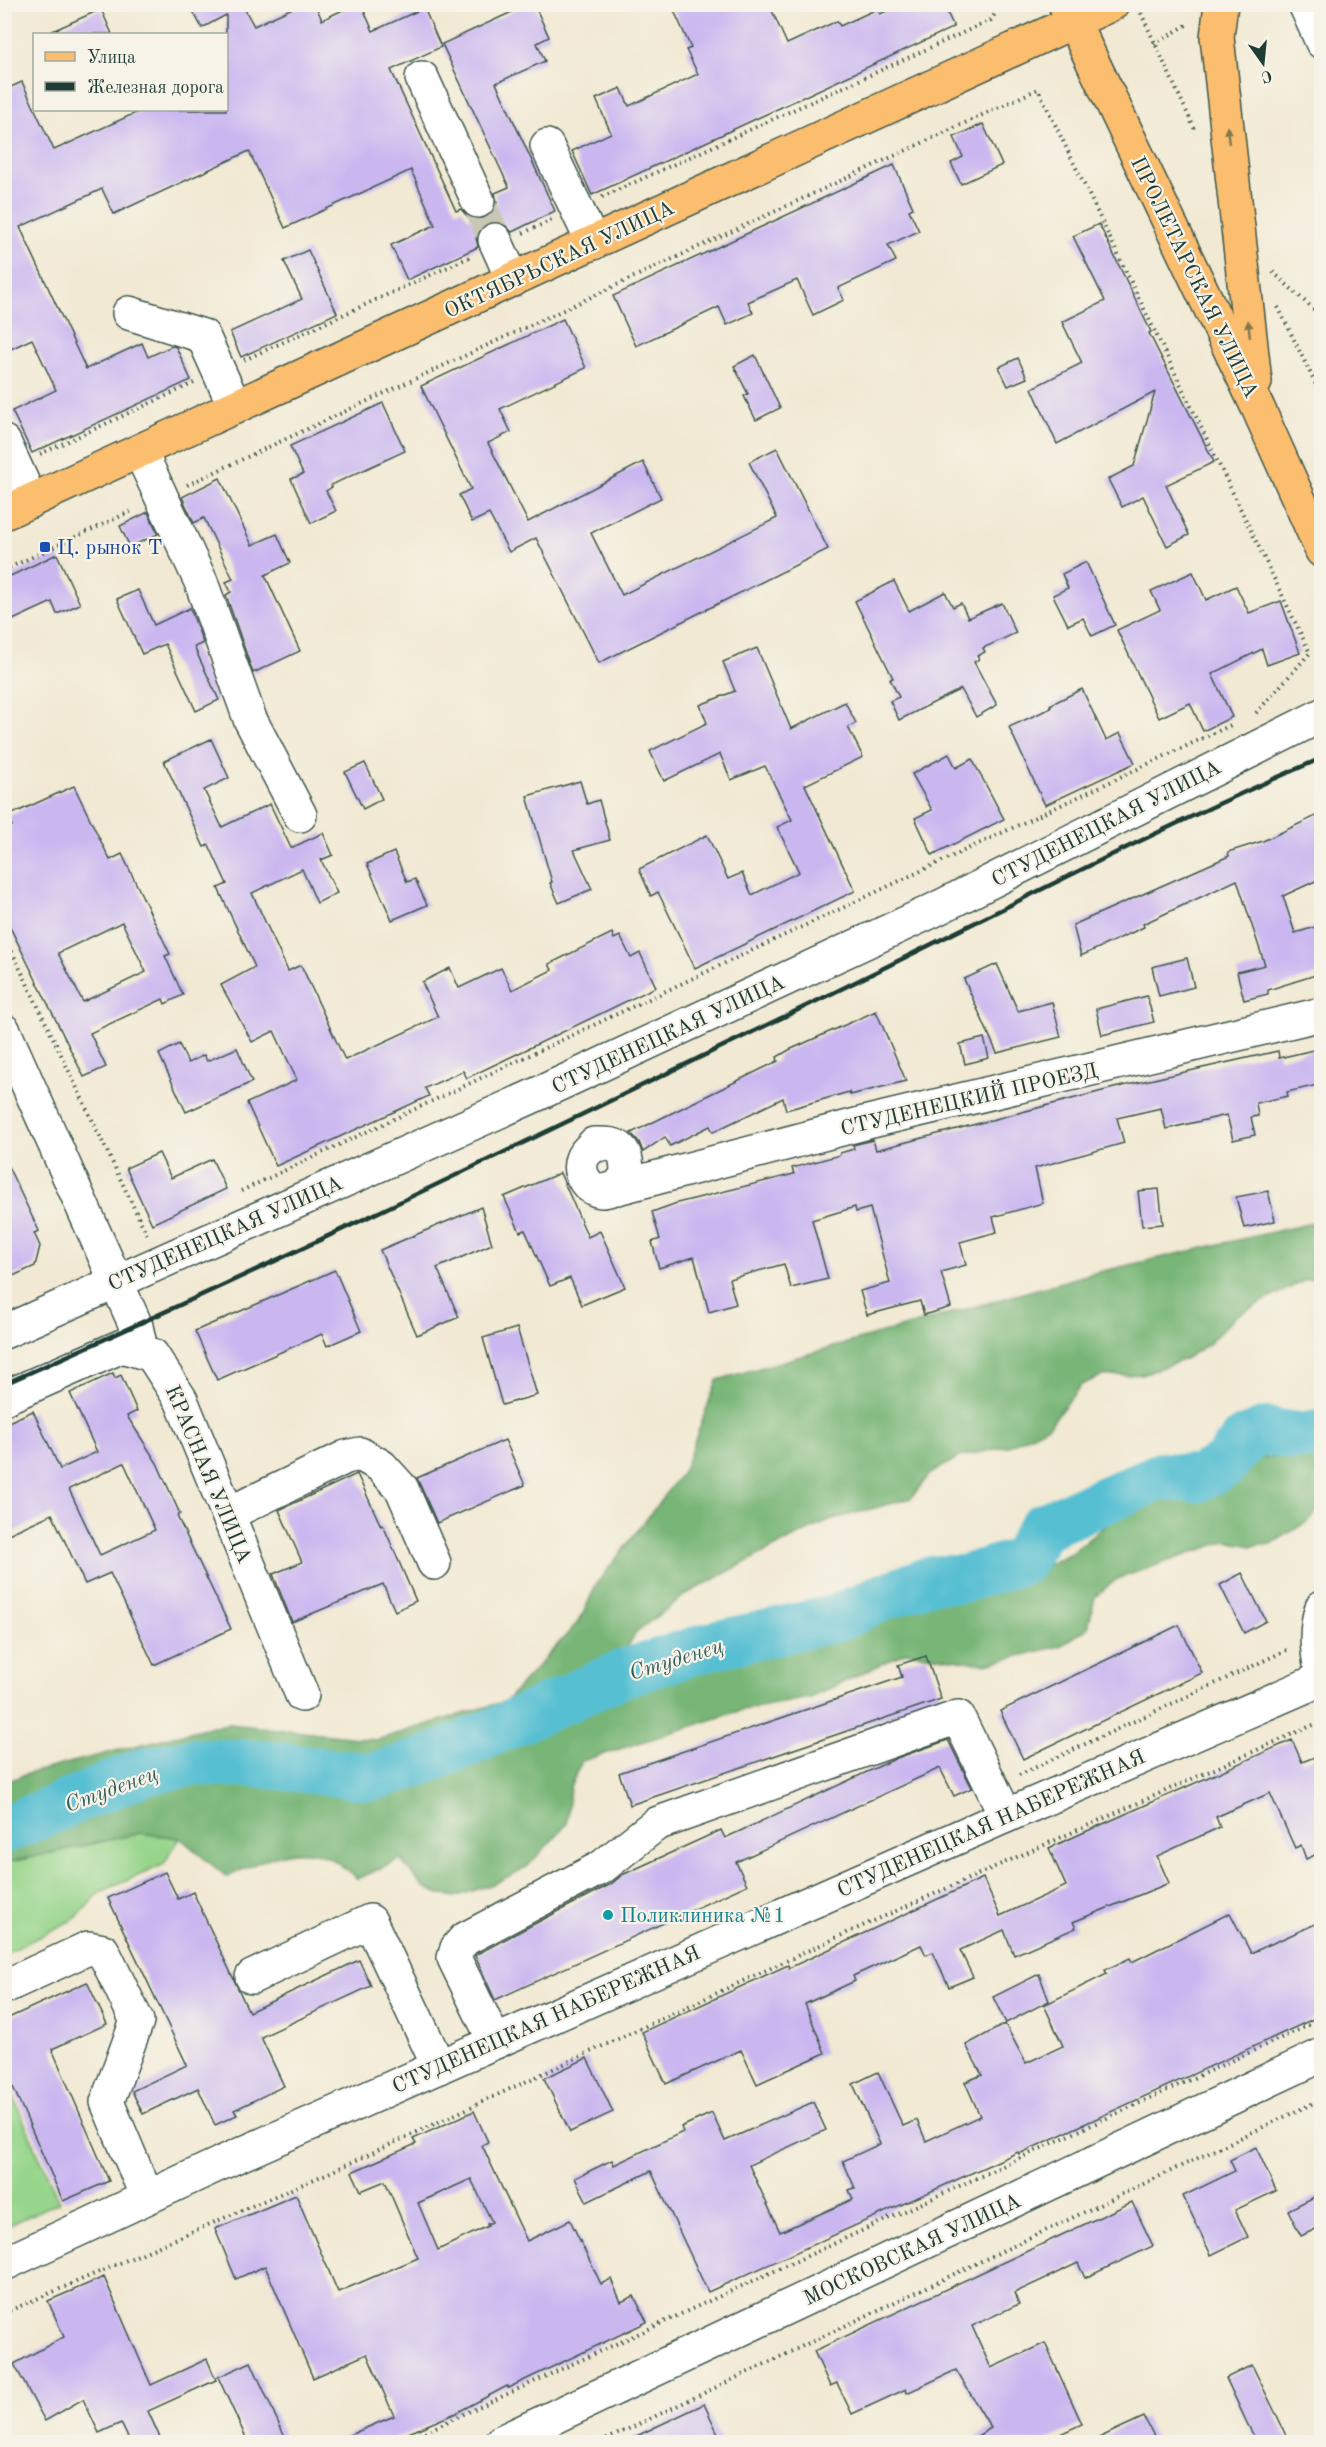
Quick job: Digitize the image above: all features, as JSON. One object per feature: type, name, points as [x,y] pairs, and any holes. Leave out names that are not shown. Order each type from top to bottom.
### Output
[{"type":"main road","name":"ОКТЯБРЬСКАЯ УЛИЦА","points":[[18,507],[593,243],[1069,14],[1112,4]]},
{"type":"main road","points":[[1221,4],[1217,37],[1258,408]]},
{"type":"main road","name":"ПРОЛЕТАРСКАЯ УЛИЦА","points":[[1069,14],[1258,408],[1322,551]]},
{"type":"street","points":[[1305,4],[1322,42]]},
{"type":"street","points":[[422,78],[477,201]]},
{"type":"street","points":[[547,146],[593,243]]},
{"type":"street","points":[[495,240],[513,280]]},
{"type":"street","points":[[129,313],[203,336],[235,407]]},
{"type":"street","points":[[4,442],[18,507]]},
{"type":"street","points":[[140,451],[201,582],[250,719],[300,815]]},
{"type":"street","name":"СТУДЕНЕЦКАЯ УЛИЦА","points":[[4,1332],[529,1098],[932,911],[1322,715]]},
{"type":"street","name":"СТУДЕНЕЦКИЙ ПРОЕЗД","points":[[617,1188],[868,1122],[1322,1014]]},
{"type":"street","points":[[4,1031],[136,1326],[141,1350],[122,1346],[4,1398]]},
{"type":"street","name":"КРАСНАЯ УЛИЦА","points":[[141,1350],[152,1355],[181,1400],[302,1695]]},
{"type":"street","points":[[228,1514],[346,1457],[360,1454],[381,1466],[402,1489],[434,1563]]},
{"type":"street","points":[[1322,1607],[1317,1620],[1316,1641],[1322,1677]]},
{"type":"street","name":"СТУДЕНЕЦКАЯ НАБЕРЕЖНАЯ","points":[[4,2264],[147,2197],[495,2042],[1322,1677]]},
{"type":"street","points":[[495,2042],[454,1958],[457,1948],[465,1940],[602,1867],[656,1824],[958,1717],[1006,1816]]},
{"type":"street","points":[[252,1977],[370,1921],[440,2067]]},
{"type":"street","points":[[4,1987],[88,1948],[103,1951],[137,2021],[107,2102],[147,2197]]},
{"type":"street","name":"МОСКОВСКАЯ УЛИЦА","points":[[501,2442],[1322,2055]]},
{"type":"path","points":[[4,570],[1038,89],[1310,653],[1258,712],[1247,717]]},
{"type":"path","points":[[1271,271],[1322,317]]},
{"type":"path","points":[[232,1195],[1236,722]]},
{"type":"path","points":[[4,935],[147,1236],[158,1231]]},
{"type":"path","points":[[4,2313],[333,2170],[840,1936],[1322,1721]]},
{"type":"path","points":[[403,2442],[1322,2019]]},
{"type":"path","points":[[601,2442],[1322,2099]]},
{"type":"green space","points":[[1321,1221],[1321,1279],[1307,1279],[1237,1315],[1207,1345],[1183,1360],[1142,1374],[1102,1376],[1081,1385],[1049,1426],[1009,1446],[959,1457],[930,1474],[911,1498],[827,1521],[688,1593],[636,1632],[619,1663],[633,1679],[655,1682],[906,1603],[1018,1580],[1071,1553],[1111,1521],[1244,1461],[1321,1450],[1321,1506],[1310,1520],[1271,1544],[1252,1546],[1226,1541],[1117,1579],[1095,1597],[1088,1628],[1060,1646],[986,1664],[906,1652],[810,1698],[742,1710],[582,1761],[570,1787],[567,1824],[527,1867],[496,1883],[455,1897],[439,1894],[423,1887],[400,1859],[358,1879],[335,1861],[321,1855],[294,1852],[266,1859],[227,1877],[180,1838],[140,1833],[5,1863],[5,1782],[30,1773],[213,1726],[230,1724],[376,1740],[506,1701],[580,1620],[596,1585],[684,1470],[717,1380],[1090,1274]]},
{"type":"green space","points":[[140,1833],[180,1838],[163,1865],[100,1892],[76,1918],[5,1954],[5,1863]]},
{"type":"green space","points":[[11,2091],[59,2202],[5,2227],[4,2093]]},
{"type":"building","points":[[189,4],[246,4],[243,6],[254,26],[301,4],[315,4],[322,20],[355,4],[361,4],[373,31],[424,8],[441,47],[391,70],[456,211],[461,209],[468,217],[477,220],[486,218],[493,212],[497,203],[495,193],[509,187],[442,44],[514,11],[512,4],[534,4],[549,37],[537,43],[545,61],[496,83],[555,211],[512,232],[497,221],[487,223],[476,238],[478,247],[407,280],[391,245],[435,225],[411,170],[285,228],[249,151],[114,214],[102,189],[20,227],[86,369],[142,343],[148,357],[172,346],[176,347],[191,380],[32,453],[12,411],[56,390],[32,339],[4,352],[4,90],[22,82],[33,105],[33,111],[36,111],[54,150],[140,111],[228,111],[226,15],[202,28]]},
{"type":"building","points":[[671,4],[769,4],[787,44],[837,21],[840,26],[877,9],[880,14],[902,4],[943,4],[954,27],[592,195],[572,151],[611,133],[596,99],[621,88],[629,106],[698,74],[686,50],[691,48]]},
{"type":"building","points":[[101,9],[112,33],[48,33]]},
{"type":"building","points":[[983,124],[1002,165],[961,184],[951,163],[963,157],[954,137]]},
{"type":"building","points":[[894,165],[913,208],[909,210],[919,231],[888,245],[896,261],[838,288],[844,300],[813,315],[797,280],[748,302],[753,313],[727,325],[719,307],[636,346],[613,296]]},
{"type":"building","points":[[1099,224],[1151,332],[1149,333],[1214,462],[1166,485],[1189,535],[1167,546],[1143,496],[1122,507],[1108,479],[1134,466],[1155,392],[1057,444],[1032,388],[1082,363],[1062,322],[1105,301],[1073,236]]},
{"type":"building","points":[[308,250],[337,313],[241,357],[230,332],[302,299],[284,261]]},
{"type":"building","points":[[563,319],[586,368],[500,409],[511,432],[488,443],[528,522],[643,462],[661,498],[591,533],[622,595],[777,518],[749,462],[777,448],[828,549],[599,663],[536,538],[509,552],[489,514],[472,522],[459,495],[471,489],[421,386]]},
{"type":"building","points":[[755,355],[780,408],[756,420],[744,396],[748,394],[734,366]]},
{"type":"building","points":[[1018,358],[1027,378],[1008,386],[999,367]]},
{"type":"building","points":[[383,403],[405,451],[331,485],[332,487],[326,491],[336,511],[311,523],[291,479],[303,474],[290,446]]},
{"type":"building","points":[[220,478],[252,545],[277,534],[290,563],[265,575],[300,651],[253,673],[226,595],[231,592],[226,582],[233,579],[204,518],[194,523],[182,497]]},
{"type":"building","points":[[148,512],[158,534],[130,547],[120,526]]},
{"type":"building","points":[[57,554],[80,604],[57,614],[52,602],[4,624],[4,579]]},
{"type":"building","points":[[1086,562],[1115,625],[1092,636],[1083,618],[1068,625],[1053,595],[1068,588],[1062,574]]},
{"type":"building","points":[[1193,572],[1206,600],[1236,586],[1249,613],[1281,601],[1300,653],[1267,665],[1262,649],[1212,674],[1232,717],[1203,731],[1190,703],[1159,718],[1117,630],[1160,610],[1151,591]]},
{"type":"building","points":[[894,581],[909,611],[945,592],[953,607],[961,603],[968,618],[1002,603],[1016,633],[983,648],[985,652],[977,656],[979,659],[974,662],[997,705],[976,717],[961,689],[899,720],[890,701],[899,697],[890,679],[893,678],[855,601]]},
{"type":"building","points":[[138,590],[154,625],[190,608],[203,643],[194,647],[219,700],[196,711],[165,644],[142,654],[117,599]]},
{"type":"building","points":[[757,648],[791,729],[845,702],[856,723],[848,727],[863,757],[805,785],[855,891],[695,968],[658,892],[651,896],[639,869],[707,835],[728,879],[742,873],[752,895],[799,872],[777,827],[792,820],[765,766],[731,780],[720,754],[664,781],[650,751],[707,723],[700,705],[735,691],[723,662]]},
{"type":"building","points":[[1082,689],[1106,740],[1120,733],[1135,763],[1045,805],[1009,727],[1051,708],[1050,705]]},
{"type":"building","points":[[211,739],[229,778],[204,790],[222,827],[270,804],[291,848],[323,833],[333,855],[321,860],[337,893],[317,903],[302,869],[252,893],[288,971],[301,965],[345,1060],[438,1017],[422,982],[450,968],[459,988],[501,968],[512,990],[552,970],[549,964],[612,933],[614,939],[620,936],[631,958],[640,953],[656,987],[467,1078],[463,1071],[425,1088],[429,1096],[276,1166],[247,1103],[297,1080],[274,1031],[252,1042],[221,985],[255,967],[218,888],[227,884],[209,845],[204,847],[164,761]]},
{"type":"building","points":[[949,754],[956,768],[972,759],[1004,819],[932,855],[915,818],[932,810],[912,774]]},
{"type":"building","points":[[365,763],[382,799],[363,809],[345,772]]},
{"type":"building","points":[[580,781],[587,804],[599,800],[610,840],[574,850],[592,889],[559,903],[550,883],[552,882],[527,796]]},
{"type":"building","points":[[74,786],[110,860],[122,854],[170,954],[165,956],[183,995],[165,1004],[163,999],[90,1033],[106,1067],[84,1077],[4,915],[4,829],[12,826],[8,816]],"holes":[[[122,922],[146,972],[83,1002],[58,953]]]},
{"type":"building","points":[[1322,813],[1322,878],[1283,896],[1295,933],[1322,925],[1322,973],[1268,990],[1268,994],[1244,1000],[1237,972],[1265,965],[1237,880],[1081,956],[1073,925],[1229,856],[1228,852],[1263,841]]},
{"type":"building","points":[[394,852],[407,882],[415,879],[427,905],[392,920],[367,864]]},
{"type":"building","points":[[1187,958],[1194,987],[1159,996],[1152,967]]},
{"type":"building","points":[[997,964],[1018,1011],[1052,1002],[1061,1037],[997,1053],[964,979]]},
{"type":"building","points":[[1147,996],[1154,1022],[1102,1035],[1096,1009]]},
{"type":"building","points":[[876,1011],[906,1081],[850,1095],[849,1092],[786,1110],[783,1098],[713,1132],[710,1126],[670,1146],[665,1137],[643,1152],[639,1142],[631,1133],[778,1061],[777,1057],[789,1050]]},
{"type":"building","points":[[984,1038],[989,1058],[965,1064],[960,1044]]},
{"type":"building","points":[[179,1044],[188,1063],[204,1055],[207,1061],[237,1048],[252,1082],[186,1112],[159,1054]]},
{"type":"building","points":[[1322,1048],[1322,1084],[1287,1092],[1288,1096],[1256,1103],[1258,1116],[1251,1117],[1255,1135],[1233,1140],[1227,1115],[1166,1129],[1161,1108],[1117,1118],[1124,1143],[1035,1168],[1043,1203],[993,1217],[997,1232],[960,1242],[966,1265],[941,1272],[951,1307],[924,1315],[920,1301],[867,1315],[860,1291],[890,1283],[870,1208],[856,1212],[855,1207],[812,1220],[828,1279],[791,1288],[784,1264],[729,1279],[736,1304],[709,1312],[694,1257],[659,1268],[652,1242],[660,1239],[652,1212],[677,1203],[794,1174],[792,1168],[840,1155],[840,1153],[854,1149],[853,1145],[873,1140],[876,1150],[1114,1088],[1278,1051],[1279,1058]]},
{"type":"building","points":[[159,1153],[171,1178],[212,1159],[226,1189],[152,1224],[126,1168]]},
{"type":"building","points":[[4,1158],[39,1231],[34,1233],[40,1246],[35,1266],[4,1280]]},
{"type":"building","points":[[560,1173],[588,1237],[600,1231],[625,1287],[582,1305],[570,1278],[550,1286],[525,1230],[520,1232],[504,1197]]},
{"type":"building","points":[[1159,1189],[1163,1224],[1142,1226],[1138,1191]]},
{"type":"building","points":[[1268,1191],[1275,1221],[1244,1228],[1236,1197]]},
{"type":"building","points":[[481,1207],[492,1244],[437,1268],[459,1317],[417,1335],[380,1250]]},
{"type":"building","points":[[335,1270],[361,1331],[327,1346],[322,1334],[217,1380],[195,1331]]},
{"type":"building","points":[[517,1328],[537,1395],[502,1405],[483,1338]]},
{"type":"building","points":[[113,1373],[115,1378],[121,1375],[137,1411],[127,1416],[157,1463],[180,1514],[177,1516],[231,1629],[154,1665],[110,1573],[85,1584],[52,1514],[4,1536],[4,1424],[33,1411],[60,1469],[97,1452],[70,1393]],"holes":[[[124,1463],[155,1530],[100,1555],[69,1489]]]},
{"type":"building","points":[[505,1440],[525,1485],[437,1523],[417,1478]]},
{"type":"building","points":[[357,1474],[381,1526],[383,1525],[416,1601],[395,1611],[383,1584],[292,1622],[273,1574],[302,1562],[279,1510]]},
{"type":"building","points":[[1242,1573],[1266,1621],[1244,1633],[1220,1585]]},
{"type":"building","points":[[1179,1625],[1202,1673],[1023,1759],[1000,1711]]},
{"type":"building","points":[[926,1656],[941,1699],[630,1805],[619,1773],[902,1677],[898,1665]]},
{"type":"building","name":"Поликлиника №1","points":[[948,1740],[972,1788],[954,1796],[940,1768],[736,1862],[747,1885],[495,2000],[475,1956],[477,1954],[611,1884],[622,1875],[721,1830],[725,1838],[897,1758]]},
{"type":"building","points":[[1292,1740],[1302,1762],[1322,1754],[1322,1852],[1306,1859],[1301,1845],[1295,1848],[1270,1793],[1216,1817],[1220,1827],[1157,1856],[1169,1883],[1073,1922],[1076,1928],[1014,1955],[1004,1930],[960,1950],[973,1977],[949,1987],[933,1952],[926,1955],[921,1945],[853,1976],[855,1981],[805,2004],[825,2053],[757,2084],[741,2050],[666,2084],[642,2032],[788,1965],[789,1968],[983,1878],[1000,1916],[1066,1886],[1049,1848]]},
{"type":"building","points":[[165,1872],[178,1899],[193,1892],[249,2012],[359,1960],[371,1986],[261,2037],[284,2086],[234,2110],[237,2115],[215,2125],[198,2088],[143,2114],[132,2091],[187,2065],[108,1898]]},
{"type":"building","points":[[1230,1913],[1251,1953],[1322,1921],[1322,2015],[1019,2154],[1018,2152],[708,2292],[651,2171],[587,2202],[575,2178],[612,2160],[614,2165],[683,2132],[681,2127],[712,2113],[725,2141],[813,2102],[826,2130],[749,2165],[780,2232],[853,2199],[849,2190],[855,2188],[843,2161],[880,2144],[853,2084],[878,2072],[903,2126],[917,2120],[926,2141],[980,2116],[965,2082],[982,2075],[966,2045],[1005,2024],[1026,2063],[1063,2046],[1044,2005],[1107,1974],[1105,1970],[1130,1958],[1132,1962]]},
{"type":"building","points":[[1039,1974],[1049,2001],[1006,2023],[993,1997]]},
{"type":"building","points":[[87,1982],[107,2024],[52,2049],[109,2181],[63,2201],[13,2087],[4,2091],[4,2020]]},
{"type":"building","points":[[587,2058],[613,2112],[570,2132],[544,2078]]},
{"type":"building","points":[[474,2111],[488,2142],[482,2145],[527,2241],[570,2220],[601,2284],[611,2279],[621,2302],[634,2296],[647,2322],[508,2388],[507,2386],[456,2413],[387,2442],[333,2442],[394,2416],[367,2354],[313,2378],[265,2266],[236,2279],[215,2229],[296,2195],[338,2292],[418,2258],[385,2181],[361,2191],[352,2172],[416,2144],[413,2139]],"holes":[[[471,2179],[492,2222],[438,2250],[418,2203]]]},
{"type":"building","points":[[1256,2147],[1276,2191],[1235,2210],[1248,2237],[1211,2255],[1183,2196],[1235,2171],[1230,2160]]},
{"type":"building","points":[[1322,2193],[1322,2226],[1301,2236],[1288,2210]]},
{"type":"building","points":[[1132,2202],[1153,2246],[1085,2278],[1078,2263],[1014,2293],[1019,2304],[972,2326],[991,2368],[1045,2343],[1082,2424],[1043,2442],[967,2442],[991,2428],[956,2370],[907,2393],[906,2389],[852,2414],[837,2383],[830,2386],[814,2351]]},
{"type":"building","points":[[104,2277],[151,2385],[207,2359],[216,2380],[148,2411],[162,2442],[130,2442],[121,2423],[99,2433],[83,2399],[45,2421],[14,2364],[64,2337],[48,2301]]},
{"type":"building","points":[[251,2362],[287,2442],[248,2442],[218,2377]]},
{"type":"building","points":[[1252,2365],[1289,2442],[1257,2442],[1247,2423],[1226,2378]]},
{"type":"building","points":[[704,2404],[722,2442],[624,2442]]},
{"type":"building","points":[[1144,2417],[1157,2442],[1090,2442]]},
{"type":"waterway","name":"Студенец","points":[[4,1830],[142,1772],[193,1762],[262,1764],[372,1777],[424,1761],[468,1743],[624,1673],[710,1646],[837,1618],[878,1599],[932,1579],[963,1579],[1022,1561],[1042,1527],[1161,1476],[1197,1479],[1225,1464],[1244,1440],[1266,1431],[1294,1436],[1322,1434]]},
{"type":"tunnel","points":[[478,201],[495,240]]},
{"type":"railway","points":[[4,1384],[213,1290],[420,1192],[833,993],[1137,843],[1322,758]]},
{"type":"place","name":"Ц. рынок Т","points":[[45,547]]},
{"type":"place","name":"Поликлиника №1","points":[[608,1915]]}]
